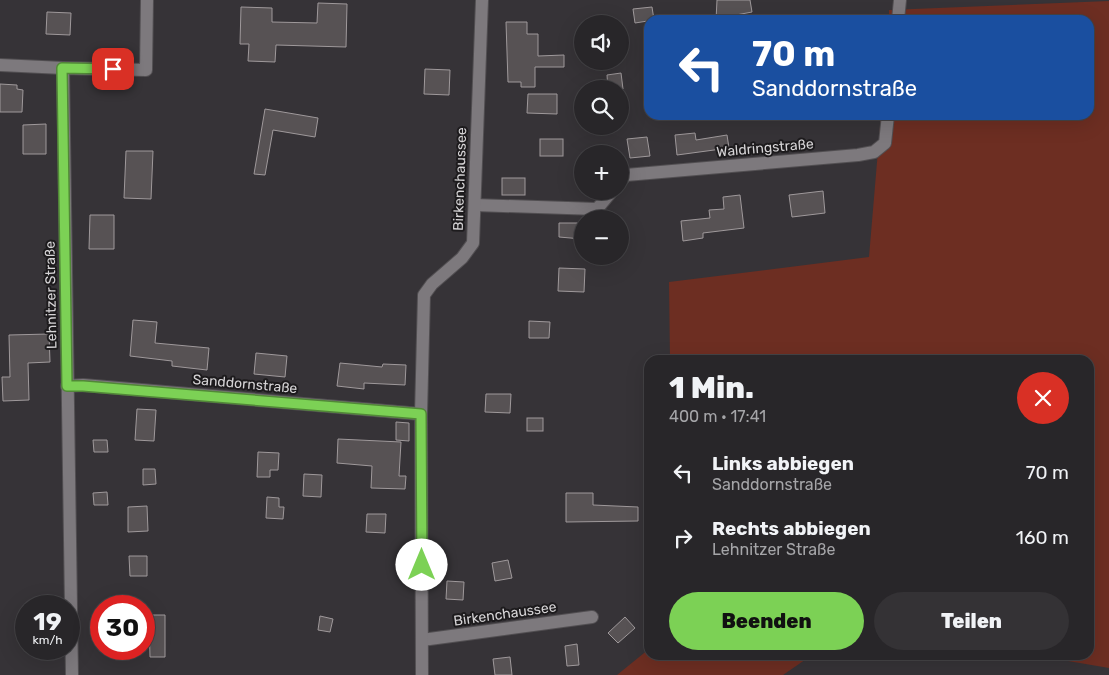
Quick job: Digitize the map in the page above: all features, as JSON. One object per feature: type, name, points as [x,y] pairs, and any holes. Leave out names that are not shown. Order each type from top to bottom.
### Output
[{"type":"street","points":[[0,65],[146,70],[148,0]]},
{"type":"street","name":"Birkenchaussee","points":[[422,675],[421,414],[424,295],[432,284],[462,258],[473,243],[482,0]]},
{"type":"street","points":[[898,15],[900,0]]},
{"type":"street","name":"Lehnitzer Straße","points":[[62,68],[72,675]]},
{"type":"street","name":"Waldringstraße","points":[[629,175],[858,155],[874,152],[885,143],[887,120]]},
{"type":"street","points":[[475,205],[597,209],[604,200]]},
{"type":"street","name":"Sanddornstraße","points":[[67,386],[93,386],[421,414]]},
{"type":"street","name":"Birkenchaussee","points":[[422,640],[592,617]]},
{"type":"shaded area","points":[[1109,1],[1109,668],[1062,660],[1094,660],[1094,355],[670,355],[669,282],[869,257],[881,120],[1094,120],[1094,15],[889,15],[889,10]]},
{"type":"shaded area","points":[[644,653],[644,660],[805,660],[783,675],[617,675]]},
{"type":"building","points":[[717,0],[750,0],[752,12],[736,15],[716,15]]},
{"type":"building","points":[[318,3],[347,4],[346,47],[276,45],[275,62],[248,61],[249,44],[240,44],[241,7],[272,8],[272,22],[317,23]]},
{"type":"building","points":[[652,7],[653,15],[644,15],[644,22],[635,23],[633,9]]},
{"type":"building","points":[[47,12],[71,13],[70,35],[46,34]]},
{"type":"building","points":[[506,22],[527,22],[527,34],[538,34],[538,56],[564,55],[564,67],[535,67],[535,87],[521,87],[521,82],[508,82]]},
{"type":"building","points":[[425,69],[450,70],[449,95],[424,94]]},
{"type":"building","points":[[621,73],[622,80],[607,80],[607,75]]},
{"type":"building","points":[[0,84],[17,85],[17,89],[23,90],[22,112],[0,112]]},
{"type":"building","points":[[528,94],[557,94],[557,114],[527,113]]},
{"type":"building","points":[[265,109],[318,118],[315,137],[273,130],[265,175],[254,174]]},
{"type":"building","points":[[46,124],[46,154],[23,154],[23,125]]},
{"type":"building","points":[[695,133],[696,140],[727,135],[729,148],[677,155],[675,135]]},
{"type":"building","points":[[647,137],[650,156],[630,158],[627,139]]},
{"type":"building","points":[[540,139],[563,139],[563,156],[540,156]]},
{"type":"building","points":[[126,151],[153,151],[151,199],[124,198]]},
{"type":"building","points":[[502,178],[525,178],[525,195],[502,195]]},
{"type":"building","points":[[823,191],[825,213],[792,217],[789,195]]},
{"type":"building","points":[[740,195],[744,228],[703,233],[703,238],[683,241],[681,221],[710,218],[709,210],[724,209],[723,197]]},
{"type":"building","points":[[90,215],[114,215],[114,249],[89,249]]},
{"type":"building","points":[[559,223],[574,223],[574,238],[559,237]]},
{"type":"building","points":[[559,268],[585,269],[584,292],[558,291]]},
{"type":"building","points":[[133,320],[157,322],[155,343],[209,348],[207,370],[172,366],[172,361],[130,356]]},
{"type":"building","points":[[529,321],[550,322],[549,338],[529,338]]},
{"type":"building","points":[[49,334],[50,362],[28,363],[29,400],[3,401],[2,377],[10,377],[9,335]]},
{"type":"building","points":[[256,353],[287,356],[285,377],[254,374]]},
{"type":"building","points":[[340,363],[382,367],[383,364],[406,365],[405,385],[364,383],[364,389],[337,386]]},
{"type":"building","points":[[486,394],[511,394],[510,413],[485,412]]},
{"type":"building","points":[[137,409],[156,410],[154,441],[135,440]]},
{"type":"building","points":[[527,418],[543,418],[543,431],[527,431]]},
{"type":"building","points":[[396,422],[409,423],[409,441],[396,440]]},
{"type":"building","points":[[338,439],[401,442],[399,476],[406,476],[405,489],[371,488],[372,466],[337,463]]},
{"type":"building","points":[[93,440],[107,440],[108,452],[94,452]]},
{"type":"building","points":[[258,452],[279,453],[278,470],[270,470],[270,477],[257,477]]},
{"type":"building","points":[[143,469],[155,469],[156,484],[143,485]]},
{"type":"building","points":[[304,474],[322,475],[321,497],[303,496]]},
{"type":"building","points":[[107,492],[108,505],[94,505],[93,493]]},
{"type":"building","points":[[566,493],[593,493],[593,505],[638,507],[638,521],[566,522]]},
{"type":"building","points":[[267,497],[279,498],[279,507],[284,507],[283,519],[266,518]]},
{"type":"building","points":[[147,506],[148,531],[128,532],[128,507]]},
{"type":"building","points":[[367,514],[386,514],[385,533],[366,532]]},
{"type":"building","points":[[129,556],[147,556],[147,576],[130,576]]},
{"type":"building","points":[[508,560],[512,578],[495,581],[492,563]]},
{"type":"building","points":[[447,581],[464,582],[463,600],[446,599]]},
{"type":"building","points":[[155,615],[165,615],[165,657],[155,657]]},
{"type":"building","points":[[320,616],[333,619],[330,632],[318,630]]},
{"type":"building","points":[[625,617],[635,628],[618,643],[608,633]]},
{"type":"building","points":[[577,644],[579,665],[567,666],[565,646]]},
{"type":"building","points":[[510,657],[512,675],[495,675],[493,659]]},
{"type":"route","points":[[113,69],[62,68],[67,386],[421,414],[422,565]]}]
